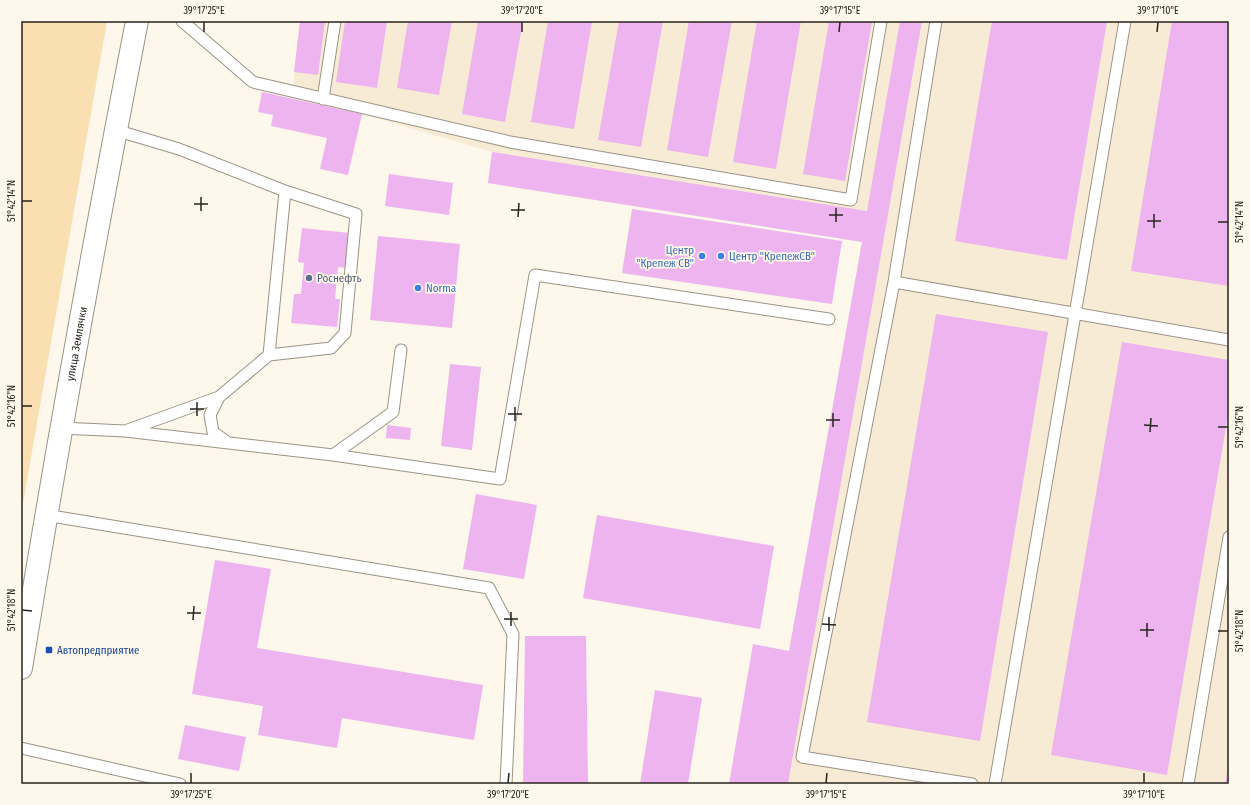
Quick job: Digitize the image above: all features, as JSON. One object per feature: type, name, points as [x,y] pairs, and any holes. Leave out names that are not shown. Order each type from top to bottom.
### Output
[{"type":"street","name":"улица Землячки","points":[[21,668],[45,515],[115,130],[137,21]]},
{"type":"lane","points":[[182,21],[253,82],[510,142],[851,200],[881,21]]},
{"type":"lane","points":[[323,99],[335,21]]},
{"type":"lane","points":[[936,21],[894,282],[802,757],[972,784]]},
{"type":"lane","points":[[995,784],[1125,21]]},
{"type":"lane","points":[[115,130],[179,149],[285,191],[356,214],[345,334],[331,348],[269,355],[219,397],[126,431]]},
{"type":"lane","points":[[269,355],[285,191]]},
{"type":"lane","points":[[61,428],[126,431],[333,455],[500,479],[535,274],[829,319]]},
{"type":"lane","points":[[894,282],[1229,340]]},
{"type":"lane","points":[[333,455],[393,412],[401,350]]},
{"type":"lane","points":[[219,397],[210,416],[213,432],[229,443]]},
{"type":"lane","points":[[45,515],[489,588],[513,634],[506,784]]},
{"type":"lane","points":[[1188,784],[1229,537]]},
{"type":"lane","points":[[21,748],[180,784]]},
{"type":"shaded area","points":[[21,21],[107,21],[21,515]]},
{"type":"shaded area","points":[[300,21],[1229,21],[1229,784],[766,784],[862,242],[488,183],[492,152],[362,114],[292,98]]},
{"type":"building","points":[[300,21],[325,21],[318,75],[294,72]]},
{"type":"building","points":[[345,21],[387,21],[377,88],[336,82]]},
{"type":"building","points":[[408,21],[452,21],[439,95],[397,88]]},
{"type":"building","points":[[478,21],[523,21],[505,122],[462,114]]},
{"type":"building","points":[[548,21],[592,21],[574,129],[531,122]]},
{"type":"building","points":[[619,21],[663,21],[641,147],[598,140]]},
{"type":"building","points":[[689,21],[732,21],[708,157],[667,150]]},
{"type":"building","points":[[757,21],[801,21],[776,169],[733,162]]},
{"type":"building","points":[[829,21],[872,21],[845,181],[803,174]]},
{"type":"building","points":[[900,21],[922,21],[788,784],[729,784],[753,644],[789,651],[862,242],[488,183],[492,152],[867,211]]},
{"type":"building","points":[[992,21],[1107,21],[1067,260],[955,241]]},
{"type":"building","points":[[1172,21],[1229,21],[1229,286],[1131,271]]},
{"type":"building","points":[[262,92],[362,114],[348,175],[320,169],[327,138],[271,126],[273,115],[258,112]]},
{"type":"building","points":[[389,174],[453,183],[449,215],[385,206]]},
{"type":"building","name":"Центр \"КрепежСВ\"","points":[[632,209],[842,241],[832,304],[622,273]]},
{"type":"building","points":[[302,228],[350,233],[346,268],[338,267],[335,299],[340,299],[337,327],[291,323],[294,294],[301,294],[304,263],[298,262]]},
{"type":"building","points":[[378,236],[460,244],[452,328],[370,320]]},
{"type":"building","points":[[936,314],[1048,332],[980,741],[867,722]]},
{"type":"building","points":[[1122,342],[1229,360],[1229,409],[1167,775],[1051,755]]},
{"type":"building","points":[[450,364],[481,367],[472,450],[441,446]]},
{"type":"building","points":[[387,425],[411,428],[410,440],[386,438]]},
{"type":"building","points":[[476,494],[537,505],[524,579],[463,569]]},
{"type":"building","points":[[597,515],[774,546],[760,629],[583,598]]},
{"type":"building","points":[[215,560],[271,569],[257,648],[483,685],[474,740],[342,718],[337,748],[258,735],[263,706],[192,694]]},
{"type":"building","points":[[525,636],[586,636],[588,784],[523,784]]},
{"type":"building","points":[[655,690],[702,698],[688,784],[640,784]]},
{"type":"building","points":[[185,725],[246,737],[239,771],[178,759]]},
{"type":"building","points":[[1228,767],[1229,784],[1225,784]]},
{"type":"place","name":"Центр \"Крепеж СВ\"","points":[[702,256]]},
{"type":"place","name":"Центр \"КрепежСВ\"","points":[[721,256]]},
{"type":"place","name":"Роснефть","points":[[309,278]]},
{"type":"place","name":"Norma","points":[[418,288]]},
{"type":"place","name":"Автопредприятие","points":[[49,650]]}]
